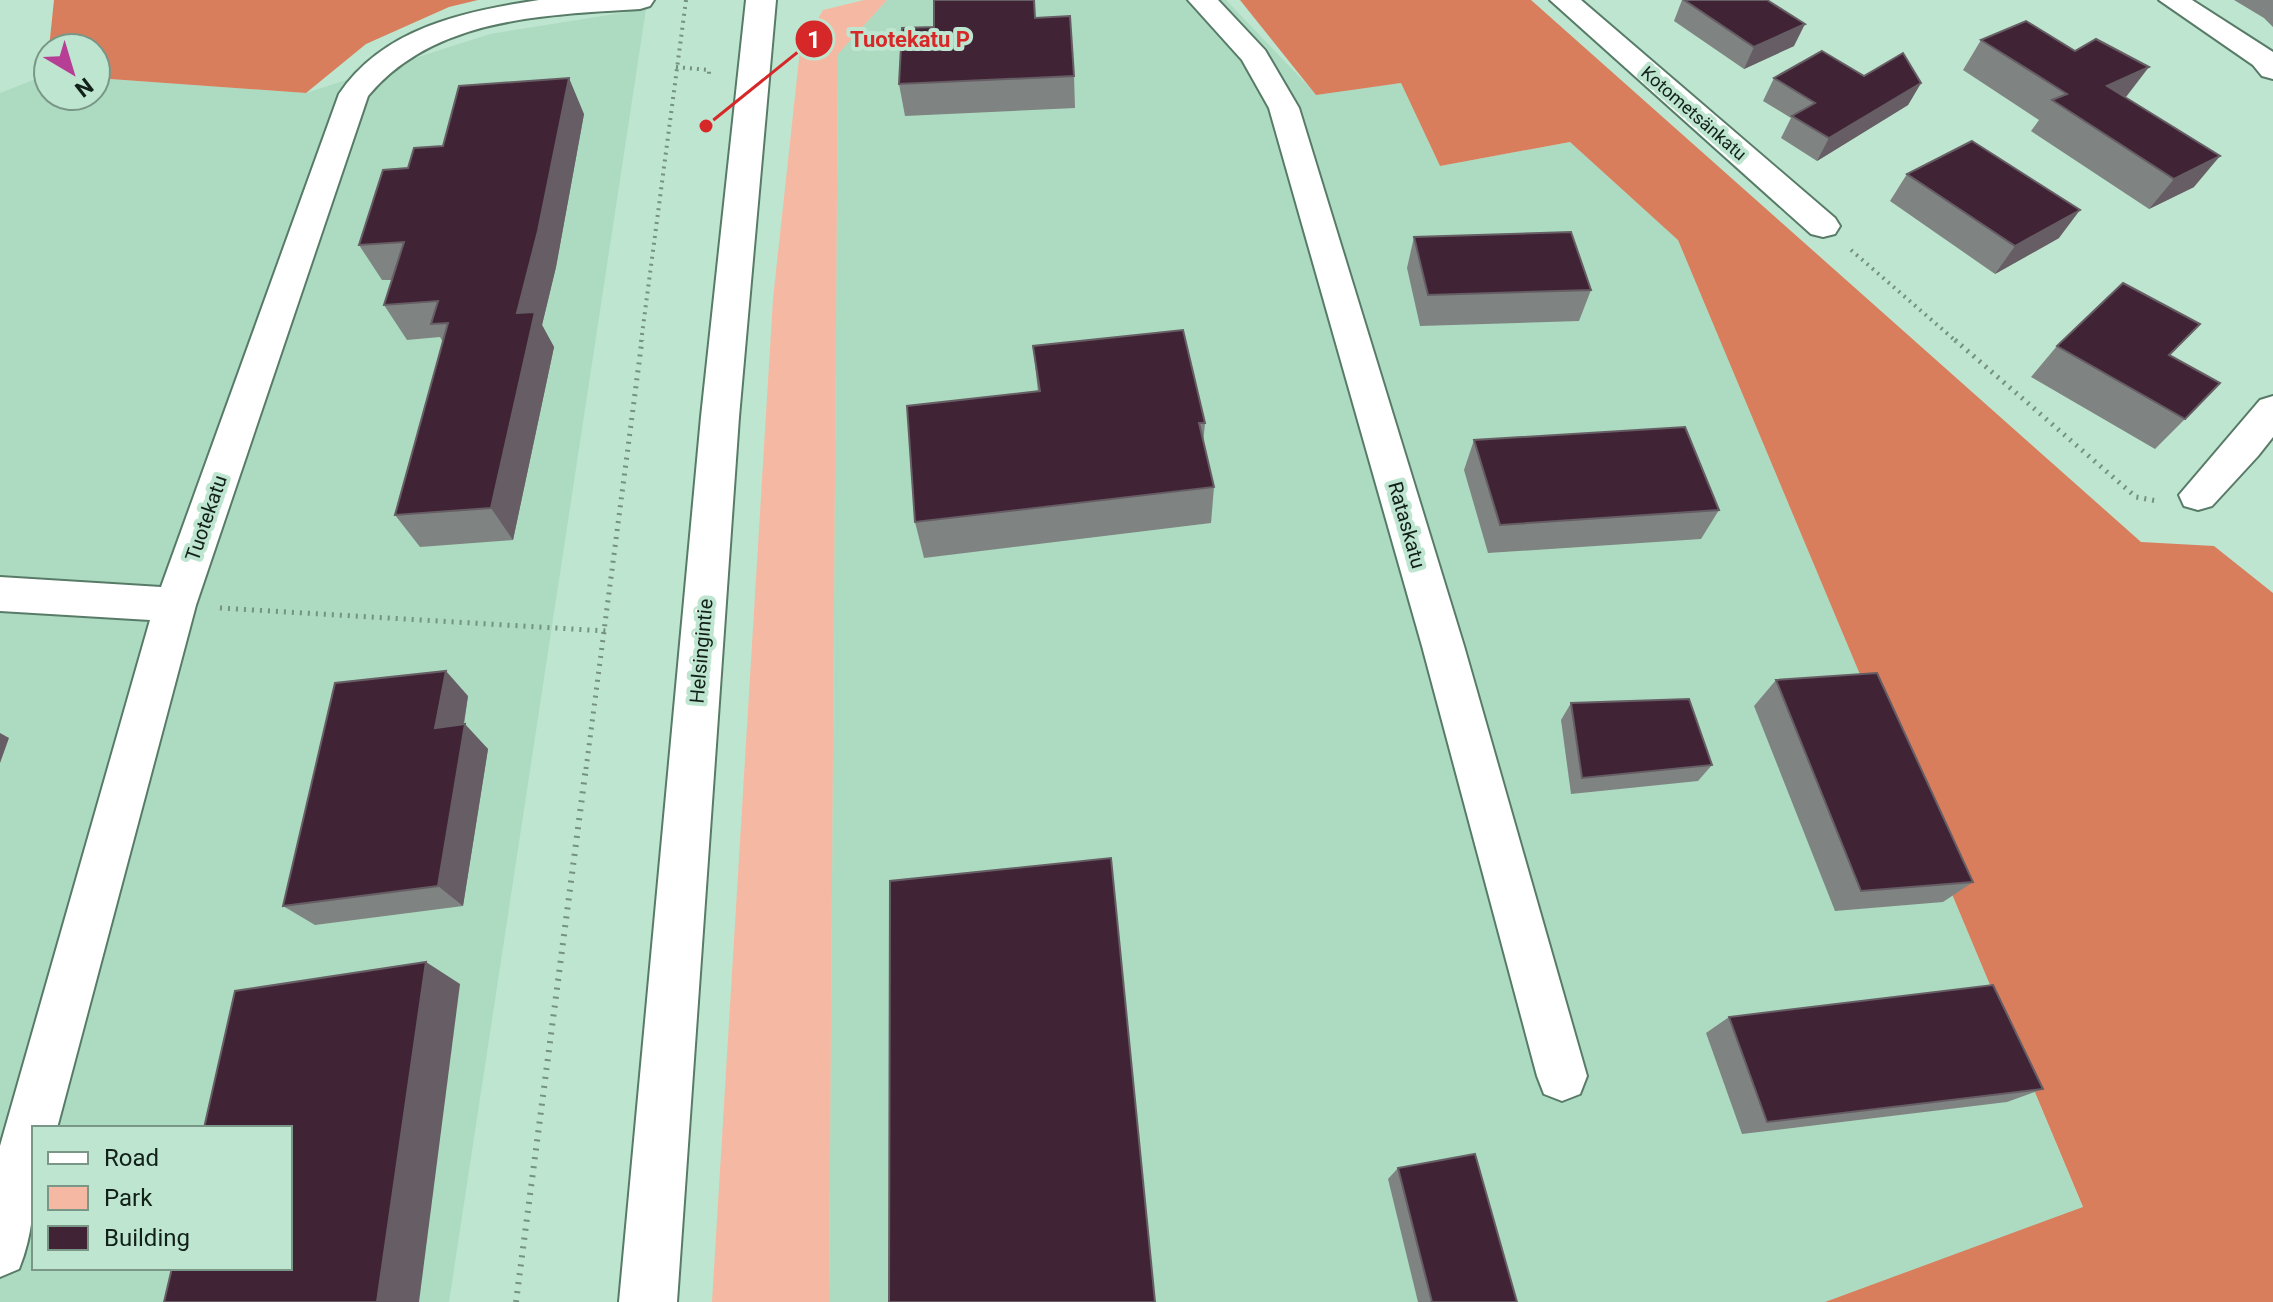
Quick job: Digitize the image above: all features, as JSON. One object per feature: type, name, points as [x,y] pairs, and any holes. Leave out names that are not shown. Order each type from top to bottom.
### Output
[{"type":"main road","name":"Helsingintie","points":[[648,1302],[719,432],[761,0]]},
{"type":"street","name":"Tuotekatu","points":[[0,1250],[56,1027],[175,605],[354,94],[386,60],[438,33],[484,18],[534,8],[640,0]]},
{"type":"street","name":"Rataskatu","points":[[1202,0],[1255,56],[1284,108],[1443,646],[1562,1076]]},
{"type":"street","name":"Kotometsänkatu","points":[[1564,0],[1823,226]]},
{"type":"street","points":[[2173,0],[2263,59],[2273,70]]},
{"type":"street","points":[[2198,495],[2245,446],[2273,410]]},
{"type":"street","points":[[0,594],[175,605]]},
{"type":"path","points":[[516,1302],[686,0]]},
{"type":"path","points":[[676,67],[709,70],[709,84]]},
{"type":"path","points":[[1823,226],[2136,497],[2177,505],[2198,495]]},
{"type":"path","points":[[175,605],[606,631]]},
{"type":"shaded area","points":[[54,0],[478,0],[449,7],[366,44],[306,93],[112,79],[112,32],[51,32]]},
{"type":"shaded area","points":[[887,0],[1226,0],[1316,94],[1401,83],[1440,166],[1570,142],[1678,239],[2083,1208],[1825,1302],[829,1302],[838,53]]},
{"type":"shaded area","points":[[1240,0],[1531,0],[2141,542],[2214,546],[2273,593],[2273,1302],[1825,1302],[2083,1207],[1678,240],[1570,142],[1440,166],[1401,83],[1316,95]]},
{"type":"shaded area","points":[[646,9],[449,1302],[0,1302],[0,93],[32,80],[32,112],[112,112],[112,79],[306,93],[490,34]]},
{"type":"green space","points":[[864,0],[887,0],[838,54],[829,1302],[712,1302],[773,299],[800,50],[823,10]]},
{"type":"building","points":[[934,0],[1034,0],[1035,18],[1070,16],[1074,76],[899,84],[902,28],[934,27]]},
{"type":"building","points":[[1684,0],[1767,0],[1805,24],[1754,47]]},
{"type":"building","points":[[2026,21],[2075,51],[2096,39],[2149,67],[2107,86],[2220,156],[2174,179],[2052,100],[2067,94],[1981,40]]},
{"type":"building","points":[[1822,51],[1864,76],[1903,53],[1921,83],[1829,138],[1792,116],[1815,103],[1774,78]]},
{"type":"building","points":[[569,78],[538,231],[517,313],[535,312],[491,508],[395,515],[448,323],[431,324],[438,301],[384,305],[404,242],[359,245],[383,170],[408,168],[414,148],[443,146],[459,86]]},
{"type":"building","points":[[1972,141],[2080,210],[2015,246],[1907,174]]},
{"type":"building","points":[[1571,232],[1591,290],[1428,295],[1414,237]]},
{"type":"building","points":[[2123,283],[2200,324],[2169,355],[2220,383],[2185,419],[2057,346]]},
{"type":"building","points":[[1183,330],[1205,423],[1199,423],[1214,487],[915,522],[907,406],[1040,391],[1033,346]]},
{"type":"building","points":[[1685,427],[1719,510],[1500,525],[1474,440]]},
{"type":"building","points":[[446,671],[435,728],[465,724],[438,886],[283,906],[335,683]]},
{"type":"building","points":[[1877,673],[1973,882],[1861,891],[1776,680]]},
{"type":"building","points":[[1689,699],[1712,765],[1582,778],[1571,703]]},
{"type":"building","points":[[1111,858],[1155,1302],[889,1302],[890,881]]},
{"type":"building","points":[[426,962],[377,1302],[164,1302],[172,1270],[292,1270],[292,1126],[204,1126],[235,991]]},
{"type":"building","points":[[1993,985],[2043,1089],[1767,1122],[1729,1017]]},
{"type":"building","points":[[1475,1154],[1517,1302],[1432,1302],[1398,1168]]},
{"type":"place","name":"Tuotekatu P","points":[[706,126]]}]
